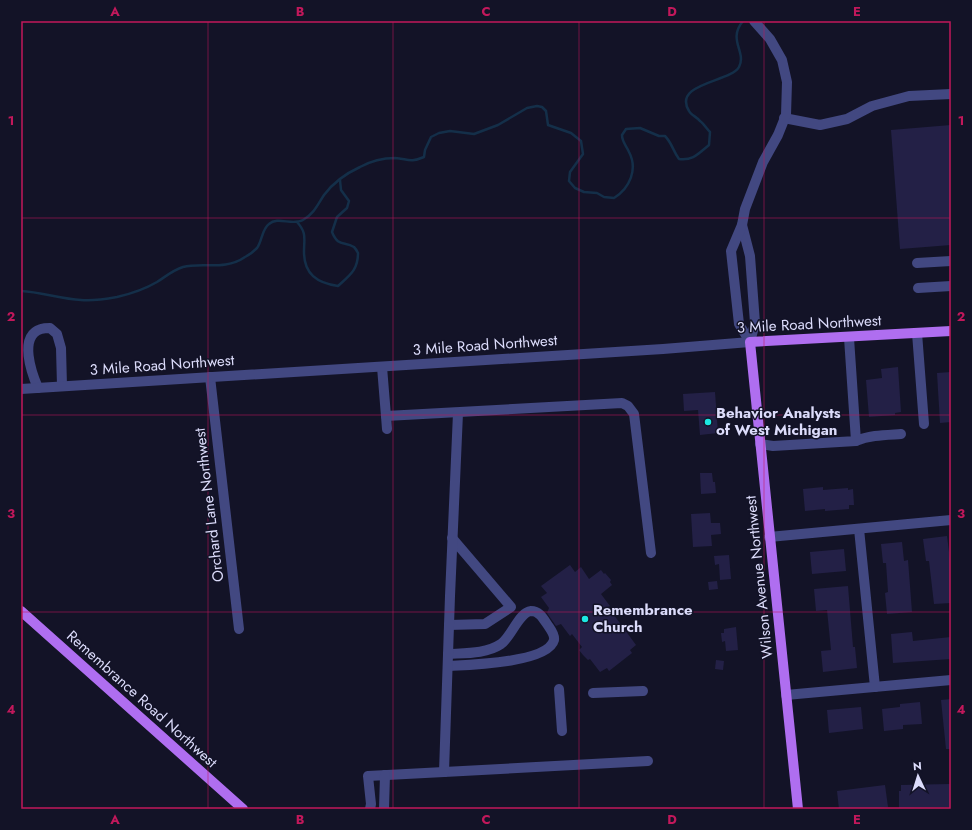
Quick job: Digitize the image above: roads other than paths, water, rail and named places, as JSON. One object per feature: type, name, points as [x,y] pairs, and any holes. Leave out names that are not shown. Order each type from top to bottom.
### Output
[{"type":"main road","name":"3 Mile Road Northwest","points":[[750,342],[849,338],[951,331]]},
{"type":"main road","name":"Wilson Avenue Northwest","points":[[750,342],[798,809]]},
{"type":"main road","name":"Remembrance Road Northwest","points":[[21,611],[243,809]]},
{"type":"street","points":[[750,342],[739,324],[731,250],[742,225],[745,209],[763,162],[778,135],[784,118],[787,82],[782,60],[770,39],[756,23]]},
{"type":"street","points":[[784,118],[820,125],[847,118],[872,106],[903,97],[951,94]]},
{"type":"street","points":[[742,225],[750,256],[755,323],[750,342]]},
{"type":"street","points":[[918,264],[951,261]]},
{"type":"street","points":[[918,288],[951,286]]},
{"type":"street","points":[[38,388],[32,372],[28,349],[30,338],[40,329],[50,328],[58,334],[61,348],[62,386]]},
{"type":"street","points":[[917,333],[924,424]]},
{"type":"street","points":[[849,338],[856,441]]},
{"type":"street","name":"3 Mile Road Northwest","points":[[21,389],[663,349],[750,342]]},
{"type":"street","points":[[382,367],[387,429]]},
{"type":"street","name":"Orchard Lane Northwest","points":[[210,378],[239,629]]},
{"type":"street","points":[[386,416],[622,403],[628,406],[634,414],[651,553]]},
{"type":"street","points":[[444,772],[458,413]]},
{"type":"street","points":[[760,444],[773,446],[856,441],[873,436],[901,434]]},
{"type":"street","points":[[769,538],[951,520]]},
{"type":"street","points":[[859,529],[875,687]]},
{"type":"street","points":[[452,538],[521,617]]},
{"type":"street","points":[[449,625],[485,624],[511,607]]},
{"type":"street","points":[[448,654],[480,652],[501,644],[512,632],[521,617],[525,613],[531,611],[541,615],[554,637],[553,642],[546,649],[529,656],[506,662],[448,666]]},
{"type":"street","points":[[786,695],[951,680]]},
{"type":"street","points":[[559,689],[562,731]]},
{"type":"street","points":[[592,693],[643,691]]},
{"type":"street","points":[[370,809],[371,804],[368,776],[648,761]]},
{"type":"street","points":[[384,809],[385,775]]},
{"type":"waterway","points":[[21,291],[74,299],[104,299],[122,296],[142,289],[183,267],[230,264],[248,255],[257,248],[265,229],[269,224],[277,221],[299,222],[307,218],[332,186],[355,169],[381,159],[419,159],[424,157],[425,150],[431,137],[439,133],[450,131],[474,134],[498,125],[527,108],[537,106],[542,107],[546,111],[548,125],[571,133],[581,141],[583,154],[570,172],[569,181],[575,188],[584,192],[597,193],[604,197],[614,198],[620,194],[631,178],[633,165],[632,158],[623,142],[622,137],[626,129],[640,128],[659,136],[665,136],[679,159],[692,158],[709,145],[710,132],[689,111],[686,102],[689,94],[695,89],[734,72],[739,67],[741,56],[737,34],[743,21]]},
{"type":"waterway","points":[[297,222],[304,233],[305,260],[309,272],[324,283],[338,286],[350,275],[355,268],[358,259],[356,249],[350,245],[339,242],[334,237],[332,232],[337,217],[347,208],[349,201],[341,190],[340,180]]},
{"type":"place","name":"Behavior Analysts of West Michigan","points":[[708,422]]},
{"type":"place","name":"Remembrance Church","points":[[585,619]]}]
